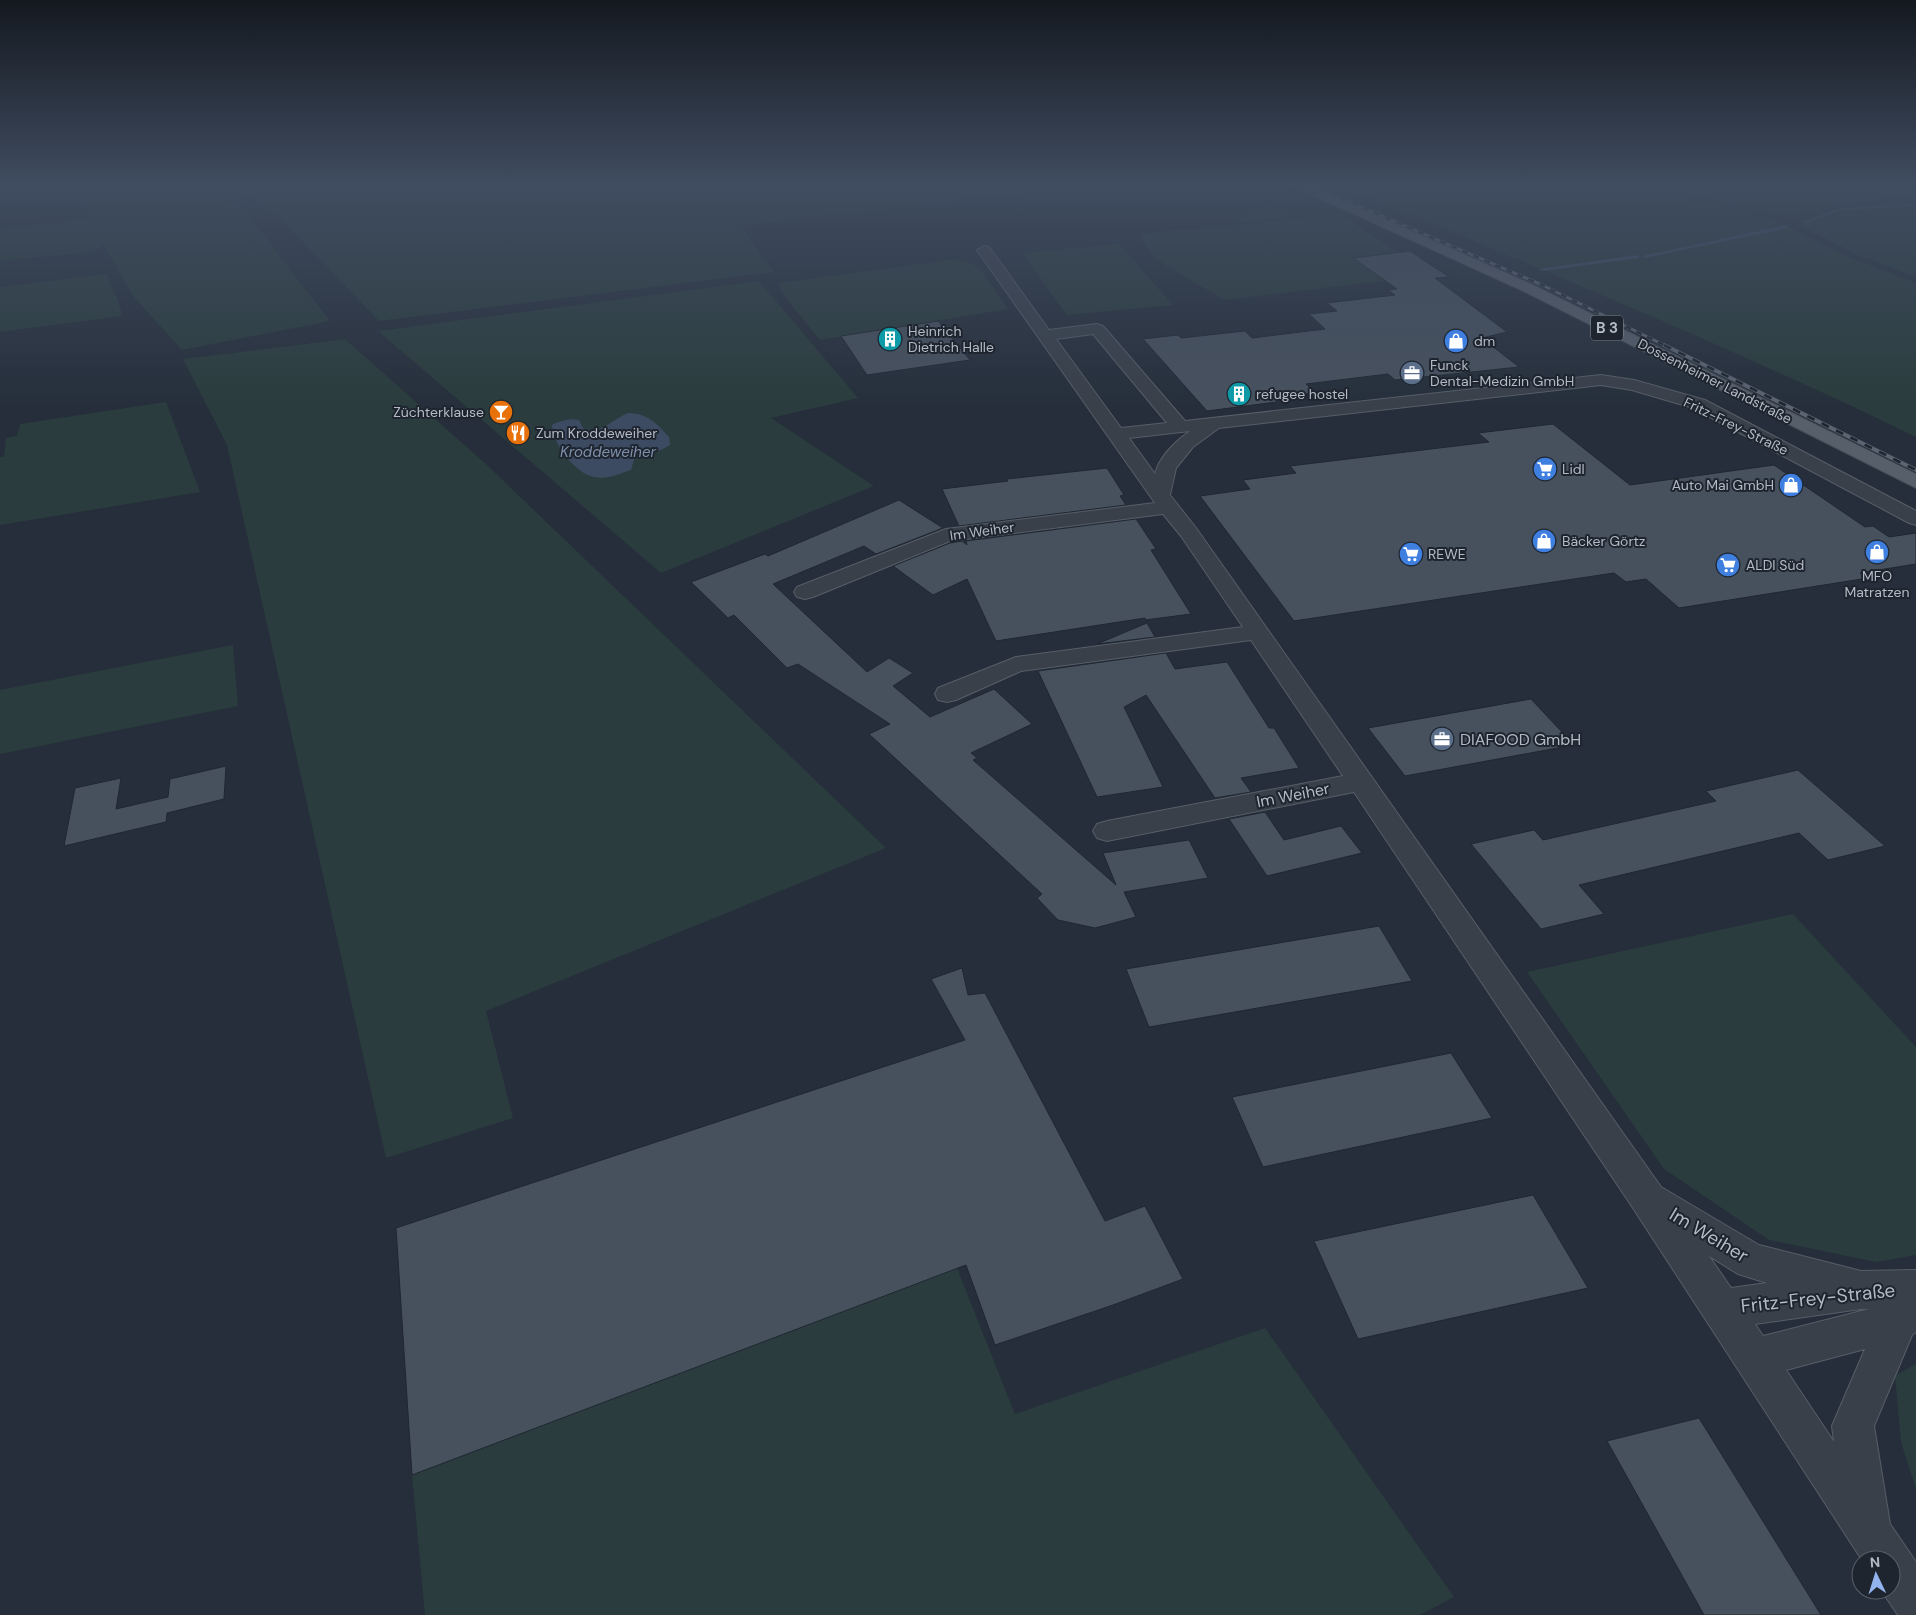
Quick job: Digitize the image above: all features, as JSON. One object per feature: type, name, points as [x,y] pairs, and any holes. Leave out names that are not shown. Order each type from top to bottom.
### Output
[{"type":"main road","name":"Dossenheimer Landstraße","points":[[1464,259],[1526,287],[1916,482]]},
{"type":"street","points":[[991,259],[1118,434],[1164,501],[1189,532],[1362,782],[1647,1197],[1881,1550]]},
{"type":"street","points":[[1045,334],[1097,329],[1181,427]]},
{"type":"street","name":"Fritz-Frey-Straße","points":[[1118,434],[1578,381],[1601,380],[1634,385],[1699,404],[1916,519]]},
{"type":"street","name":"Fritz-Frey-Straße","points":[[1164,501],[1166,467],[1186,443],[1214,423]]},
{"type":"street","name":"Im Weiher","points":[[805,592],[946,535],[1164,501]]},
{"type":"street","points":[[947,694],[1016,664],[1258,632]]},
{"type":"street","name":"Im Weiher","points":[[1107,831],[1362,782]]},
{"type":"street","name":"Im Weiher","points":[[1647,1197],[1751,1261],[1861,1290]]},
{"type":"street","name":"Fritz-Frey-Straße","points":[[1720,1309],[1861,1290],[1910,1306]]},
{"type":"street","name":"Fritz-Frey-Straße","points":[[1753,1359],[1910,1306]]},
{"type":"street","name":"Fritz-Frey-Straße","points":[[1882,1550],[1853,1426],[1910,1306]]},
{"type":"street","points":[[1901,1580],[1916,1602]]},
{"type":"shaded area","points":[[112,259],[282,259],[330,321],[182,350],[134,297]]},
{"type":"shaded area","points":[[320,259],[765,259],[774,272],[379,321]]},
{"type":"shaded area","points":[[1027,259],[1133,259],[1173,305],[1067,315]]},
{"type":"shaded area","points":[[1158,259],[1410,259],[1435,275],[1224,300]]},
{"type":"shaded area","points":[[1518,259],[1855,259],[1916,283],[1916,437],[1773,370]]},
{"type":"shaded area","points":[[1869,259],[1916,259],[1916,277]]},
{"type":"shaded area","points":[[950,260],[966,261],[979,268],[1008,309],[820,340],[785,297],[778,283]]},
{"type":"shaded area","points":[[107,274],[122,316],[0,332],[0,287]]},
{"type":"shaded area","points":[[759,281],[858,398],[771,418],[874,486],[661,573],[378,331]]},
{"type":"shaded area","points":[[345,339],[487,465],[886,848],[486,1011],[513,1118],[386,1158],[227,445],[183,359]]},
{"type":"shaded area","points":[[166,402],[200,492],[0,525],[0,457],[4,457],[6,438],[17,436],[20,424]]},
{"type":"shaded area","points":[[233,645],[238,706],[0,754],[0,690]]},
{"type":"shaded area","points":[[1793,914],[1916,1047],[1916,1255],[1876,1262],[1769,1240],[1664,1169],[1527,972]]},
{"type":"shaded area","points":[[957,1268],[1015,1414],[1265,1328],[1454,1597],[1420,1615],[425,1615],[412,1475]]},
{"type":"shaded area","points":[[1916,1364],[1916,1489],[1901,1442],[1895,1376]]},
{"type":"water","name":"Kroddeweiher","points":[[628,413],[635,413],[652,420],[669,437],[670,445],[661,450],[635,456],[631,470],[613,476],[604,478],[594,477],[580,470],[566,457],[553,432],[552,425],[562,421],[579,420],[583,428],[595,430]]},
{"type":"building","points":[[1355,259],[1423,259],[1449,277],[1435,278],[1507,332],[1482,338],[1519,367],[1395,380],[1388,374],[1306,384],[1315,393],[1288,396],[1292,400],[1207,411],[1143,339],[1178,335],[1181,338],[1245,331],[1252,338],[1325,329],[1309,314],[1337,311],[1327,303],[1395,295],[1388,290],[1397,289]]},
{"type":"building","points":[[938,321],[970,360],[867,375],[841,336]]},
{"type":"building","points":[[1553,424],[1630,485],[1774,465],[1865,527],[1873,526],[1889,537],[1916,533],[1916,564],[1860,573],[1868,578],[1679,608],[1646,579],[1626,582],[1614,573],[1294,621],[1200,496],[1250,489],[1243,480],[1296,473],[1290,466],[1489,442],[1478,433]]},
{"type":"building","points":[[1107,468],[1124,495],[1120,496],[1126,505],[959,526],[942,489],[1008,481],[1007,479]]},
{"type":"building","points":[[899,500],[943,528],[876,554],[864,546],[773,584],[867,672],[889,658],[913,673],[893,686],[930,717],[994,689],[1032,724],[971,753],[977,758],[973,760],[1116,885],[1103,853],[1189,840],[1208,878],[1124,892],[1136,917],[1095,928],[1058,920],[1037,898],[1042,894],[869,734],[890,724],[798,664],[787,668],[734,615],[728,618],[691,582],[765,554],[768,556]]},
{"type":"building","points":[[1136,519],[1156,549],[1151,550],[1191,614],[1145,620],[1145,618],[996,641],[967,579],[933,595],[893,566],[950,543],[962,541],[967,545],[966,541]]},
{"type":"building","points":[[1147,623],[1155,637],[1097,644]]},
{"type":"building","points":[[1166,653],[1175,669],[1227,662],[1269,728],[1274,728],[1299,768],[1241,778],[1251,792],[1215,798],[1146,695],[1124,707],[1163,787],[1097,797],[1038,671]]},
{"type":"building","points":[[1531,699],[1574,745],[1405,776],[1368,728]]},
{"type":"building","points":[[226,766],[224,799],[167,813],[166,822],[64,846],[75,788],[121,778],[116,809],[168,797],[170,779]]},
{"type":"building","points":[[1798,770],[1885,846],[1828,860],[1799,833],[1579,885],[1604,914],[1541,929],[1471,844],[1534,830],[1543,840],[1716,801],[1706,791]]},
{"type":"building","points":[[1265,812],[1284,840],[1341,826],[1362,853],[1267,876],[1229,819]]},
{"type":"building","points":[[1379,926],[1412,981],[1149,1027],[1126,969]]},
{"type":"building","points":[[962,968],[968,995],[985,993],[1105,1221],[1145,1206],[1183,1279],[995,1345],[966,1265],[412,1475],[396,1228],[965,1040],[931,979]]},
{"type":"building","points":[[1451,1053],[1492,1118],[1263,1167],[1232,1097]]},
{"type":"building","points":[[1533,1195],[1588,1288],[1358,1339],[1314,1241]]},
{"type":"building","points":[[1699,1418],[1821,1615],[1704,1615],[1607,1441]]},
{"type":"waterway","points":[[1542,269],[1618,259]]},
{"type":"railway","points":[[1483,259],[1542,285],[1666,346]]},
{"type":"railway","points":[[1664,345],[1916,470]]},
{"type":"place","name":"Heinrich Dietrich Halle","points":[[890,339]]},
{"type":"place","name":"dm","points":[[1456,341]]},
{"type":"place","name":"Funck Dental-Medizin GmbH","points":[[1412,373]]},
{"type":"place","name":"refugee hostel","points":[[1239,394]]},
{"type":"place","name":"Züchterklause","points":[[501,412]]},
{"type":"place","name":"Zum Kroddeweiher","points":[[518,433]]},
{"type":"place","name":"Lidl","points":[[1545,469]]},
{"type":"place","name":"Auto Mai GmbH","points":[[1791,485]]},
{"type":"place","name":"Bäcker Görtz","points":[[1544,541]]},
{"type":"place","name":"MFO Matratzen","points":[[1877,552]]},
{"type":"place","name":"REWE","points":[[1411,554]]},
{"type":"place","name":"ALDI Süd","points":[[1728,565]]},
{"type":"place","name":"DIAFOOD GmbH","points":[[1442,739]]}]
